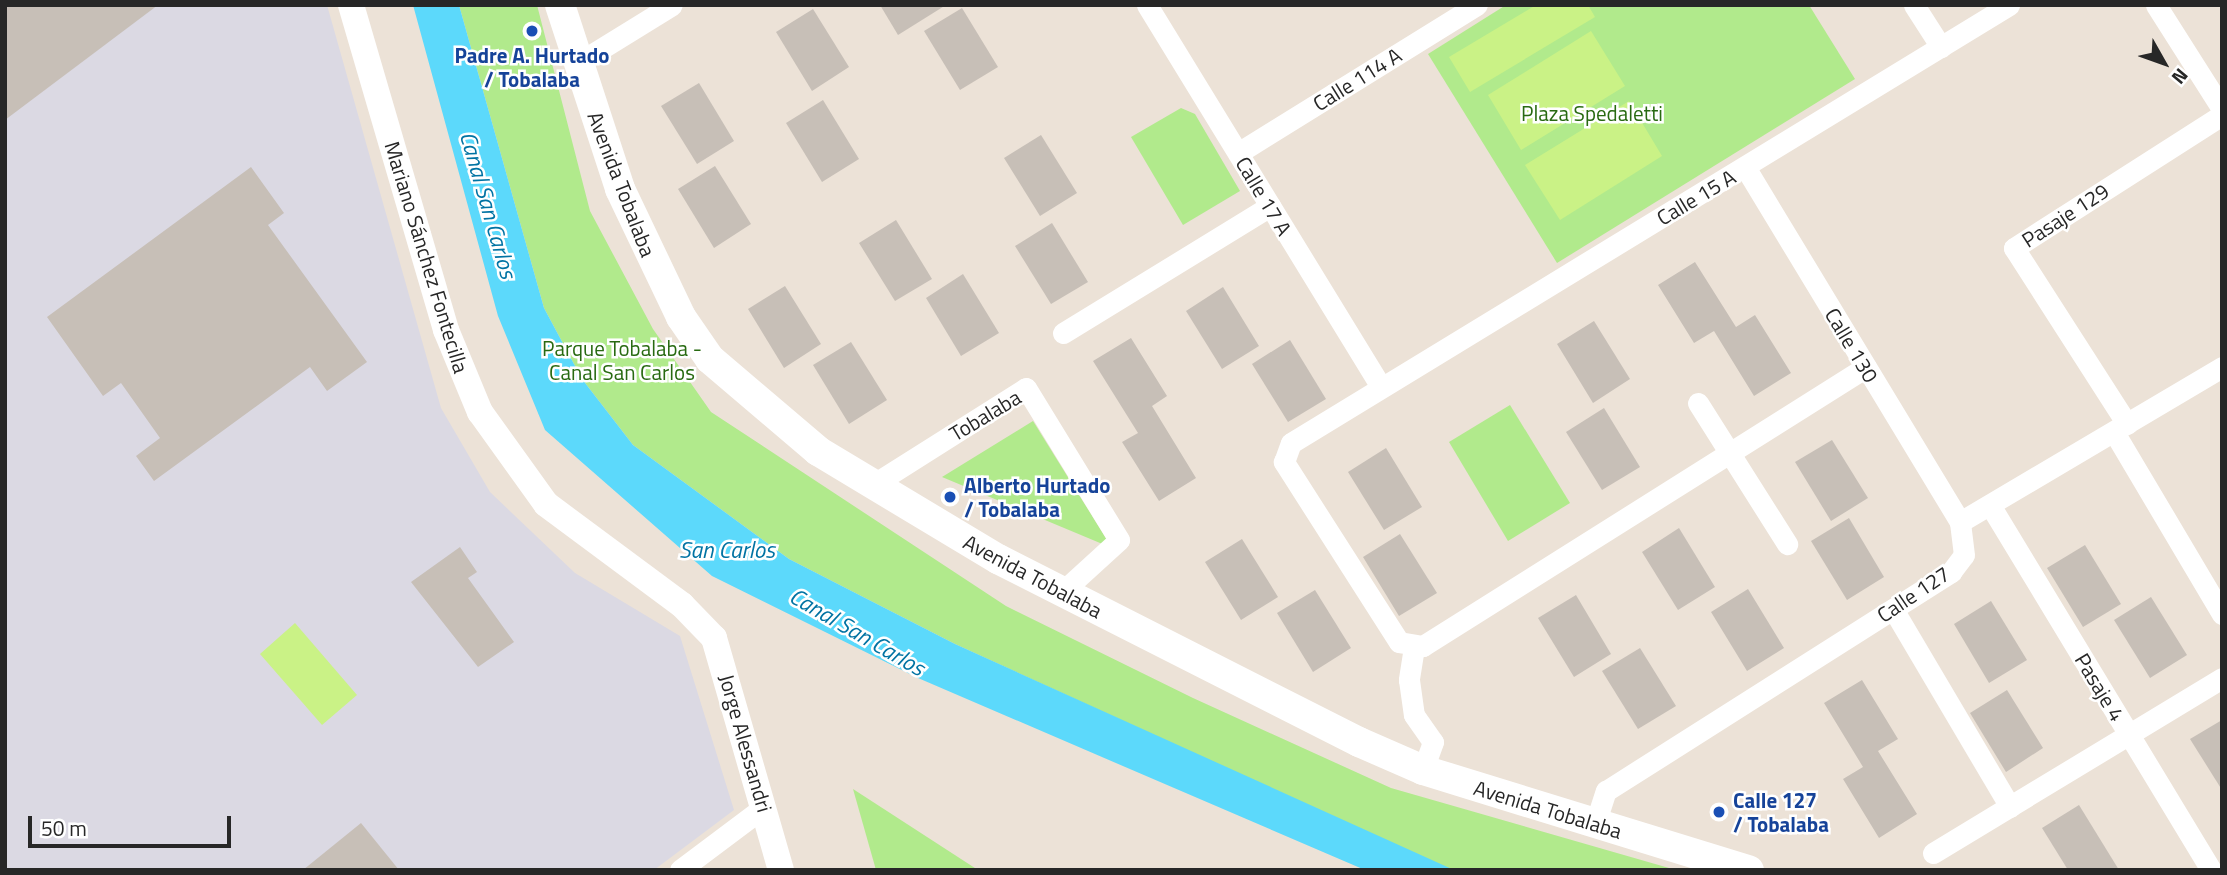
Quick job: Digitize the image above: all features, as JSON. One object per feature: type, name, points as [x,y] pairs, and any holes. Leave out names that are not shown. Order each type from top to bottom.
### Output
[{"type":"main road","name":"Avenida Tobalaba","points":[[560,5],[639,235],[694,338],[788,426],[871,486],[1063,591],[1423,769],[1749,870]]},
{"type":"street","name":"Mariano Sánchez Fontecilla","points":[[351,5],[446,330],[480,412],[513,466],[565,522],[701,621]]},
{"type":"street","points":[[578,63],[671,5]]},
{"type":"street","name":"Calle 17 A","points":[[1147,5],[1381,387]]},
{"type":"street","name":"Calle 114 A","points":[[1238,153],[1477,5]]},
{"type":"street","points":[[1914,5],[1941,47]]},
{"type":"street","name":"Calle 15 A","points":[[1414,647],[1399,642],[1284,462],[1291,443],[2009,5]]},
{"type":"street","points":[[2156,5],[2222,108]]},
{"type":"street","name":"Pasaje 129","points":[[2222,115],[2014,248],[2120,428],[2222,614]]},
{"type":"street","name":"Calle 130","points":[[1745,167],[1961,522]]},
{"type":"street","points":[[1063,333],[1270,206]]},
{"type":"street","points":[[1423,769],[1433,742],[1414,715],[1409,680],[1414,647],[1866,368]]},
{"type":"street","points":[[1961,522],[2222,368]]},
{"type":"street","name":"Tobalaba","points":[[871,486],[1026,388],[1119,540],[1063,591]]},
{"type":"street","points":[[1698,403],[1787,544]]},
{"type":"street","name":"Pasaje 4","points":[[1990,505],[2211,870]]},
{"type":"street","name":"Calle 127","points":[[1595,824],[1606,791],[1951,572],[1964,555],[1961,522]]},
{"type":"street","points":[[1893,609],[2010,807]]},
{"type":"street","name":"Jorge Alessandri","points":[[701,621],[722,660],[781,870]]},
{"type":"street","points":[[1933,853],[2222,678]]},
{"type":"street","points":[[680,870],[764,807]]},
{"type":"shaded area","points":[[5,5],[327,5],[441,408],[490,492],[575,573],[680,636],[734,810],[654,870],[5,870]]},
{"type":"green space","name":"Parque Tobalaba - Canal San Carlos","points":[[459,5],[537,5],[590,211],[653,329],[711,412],[1006,606],[1193,698],[1391,788],[1676,870],[1454,870],[1434,863],[955,644],[789,559],[633,445],[582,379],[544,308]]},
{"type":"green space","name":"Plaza Spedaletti","points":[[1506,5],[1809,5],[1855,79],[1557,263],[1428,54]]},
{"type":"green space","points":[[1536,5],[1588,5],[1595,17],[1470,92],[1449,57]]},
{"type":"green space","points":[[1591,31],[1625,86],[1521,150],[1488,95]]},
{"type":"green space","points":[[1629,101],[1662,156],[1560,220],[1525,165]]},
{"type":"green space","points":[[1181,108],[1195,114],[1240,191],[1183,225],[1131,137]]},
{"type":"green space","points":[[1510,405],[1570,503],[1508,541],[1449,442]]},
{"type":"green space","points":[[1033,421],[1112,548],[942,477]]},
{"type":"green space","points":[[295,623],[357,695],[322,725],[260,654]]},
{"type":"green space","points":[[853,789],[978,870],[876,870]]},
{"type":"water","name":"San Carlos","points":[[413,5],[459,5],[544,308],[582,379],[633,445],[789,559],[955,644],[1454,870],[1365,870],[918,678],[712,576],[545,430],[498,316]]},
{"type":"building","points":[[5,5],[158,5],[5,120]]},
{"type":"building","points":[[880,5],[946,5],[898,35]]},
{"type":"building","points":[[962,8],[998,67],[960,90],[924,31]]},
{"type":"building","points":[[813,9],[849,67],[812,91],[776,32]]},
{"type":"building","points":[[699,83],[734,141],[697,164],[661,106]]},
{"type":"building","points":[[823,100],[859,159],[822,182],[786,123]]},
{"type":"building","points":[[1041,135],[1077,193],[1040,216],[1004,158]]},
{"type":"building","points":[[715,166],[751,224],[714,248],[678,189]]},
{"type":"building","points":[[251,167],[284,213],[268,225],[367,362],[327,391],[310,367],[154,481],[136,456],[160,438],[121,383],[103,396],[47,317]]},
{"type":"building","points":[[896,220],[932,279],[895,301],[859,243]]},
{"type":"building","points":[[1052,223],[1088,282],[1051,304],[1015,246]]},
{"type":"building","points":[[1695,262],[1736,327],[1755,315],[1791,373],[1754,396],[1714,331],[1694,343],[1658,285]]},
{"type":"building","points":[[963,274],[999,333],[961,356],[926,298]]},
{"type":"building","points":[[785,286],[821,344],[784,368],[748,309]]},
{"type":"building","points":[[1223,287],[1259,346],[1222,369],[1186,311]]},
{"type":"building","points":[[1594,321],[1630,379],[1593,403],[1557,344]]},
{"type":"building","points":[[1131,338],[1167,396],[1152,406],[1196,478],[1159,501],[1122,442],[1138,433],[1093,361]]},
{"type":"building","points":[[1290,340],[1326,399],[1288,422],[1252,364]]},
{"type":"building","points":[[851,342],[887,400],[849,424],[813,365]]},
{"type":"building","points":[[1604,408],[1640,467],[1602,490],[1566,432]]},
{"type":"building","points":[[1832,440],[1868,498],[1831,521],[1795,462]]},
{"type":"building","points":[[1386,448],[1422,507],[1384,530],[1348,472]]},
{"type":"building","points":[[1849,518],[1884,577],[1847,600],[1811,541]]},
{"type":"building","points":[[1679,528],[1715,587],[1678,610],[1642,552]]},
{"type":"building","points":[[1400,534],[1437,593],[1399,616],[1363,557]]},
{"type":"building","points":[[1242,539],[1278,597],[1241,620],[1205,562]]},
{"type":"building","points":[[2085,545],[2121,604],[2083,627],[2047,568]]},
{"type":"building","points":[[460,547],[477,572],[468,578],[514,642],[478,667],[411,582]]},
{"type":"building","points":[[1748,589],[1784,648],[1747,671],[1711,612]]},
{"type":"building","points":[[1315,590],[1351,648],[1313,672],[1277,613]]},
{"type":"building","points":[[1576,595],[1611,654],[1574,677],[1538,618]]},
{"type":"building","points":[[2151,597],[2187,655],[2150,678],[2114,620]]},
{"type":"building","points":[[1991,601],[2027,660],[1989,683],[1954,624]]},
{"type":"building","points":[[1640,648],[1676,706],[1638,729],[1602,671]]},
{"type":"building","points":[[1862,680],[1898,739],[1878,751],[1917,814],[1879,838],[1843,779],[1863,767],[1824,703]]},
{"type":"building","points":[[2007,690],[2043,748],[2006,772],[1970,713]]},
{"type":"building","points":[[2222,720],[2222,790],[2190,739]]},
{"type":"building","points":[[2079,805],[2119,870],[2068,870],[2042,828]]},
{"type":"building","points":[[361,823],[399,870],[303,870]]},
{"type":"place","name":"Padre A. Hurtado / Tobalaba","points":[[532,31]]},
{"type":"place","name":"Alberto Hurtado / Tobalaba","points":[[950,497]]},
{"type":"place","name":"Calle 127 / Tobalaba","points":[[1719,812]]},
{"type":"water label","name":"Canal San Carlos","points":[[488,205]]},
{"type":"water label","name":"Canal San Carlos","points":[[857,632]]}]
